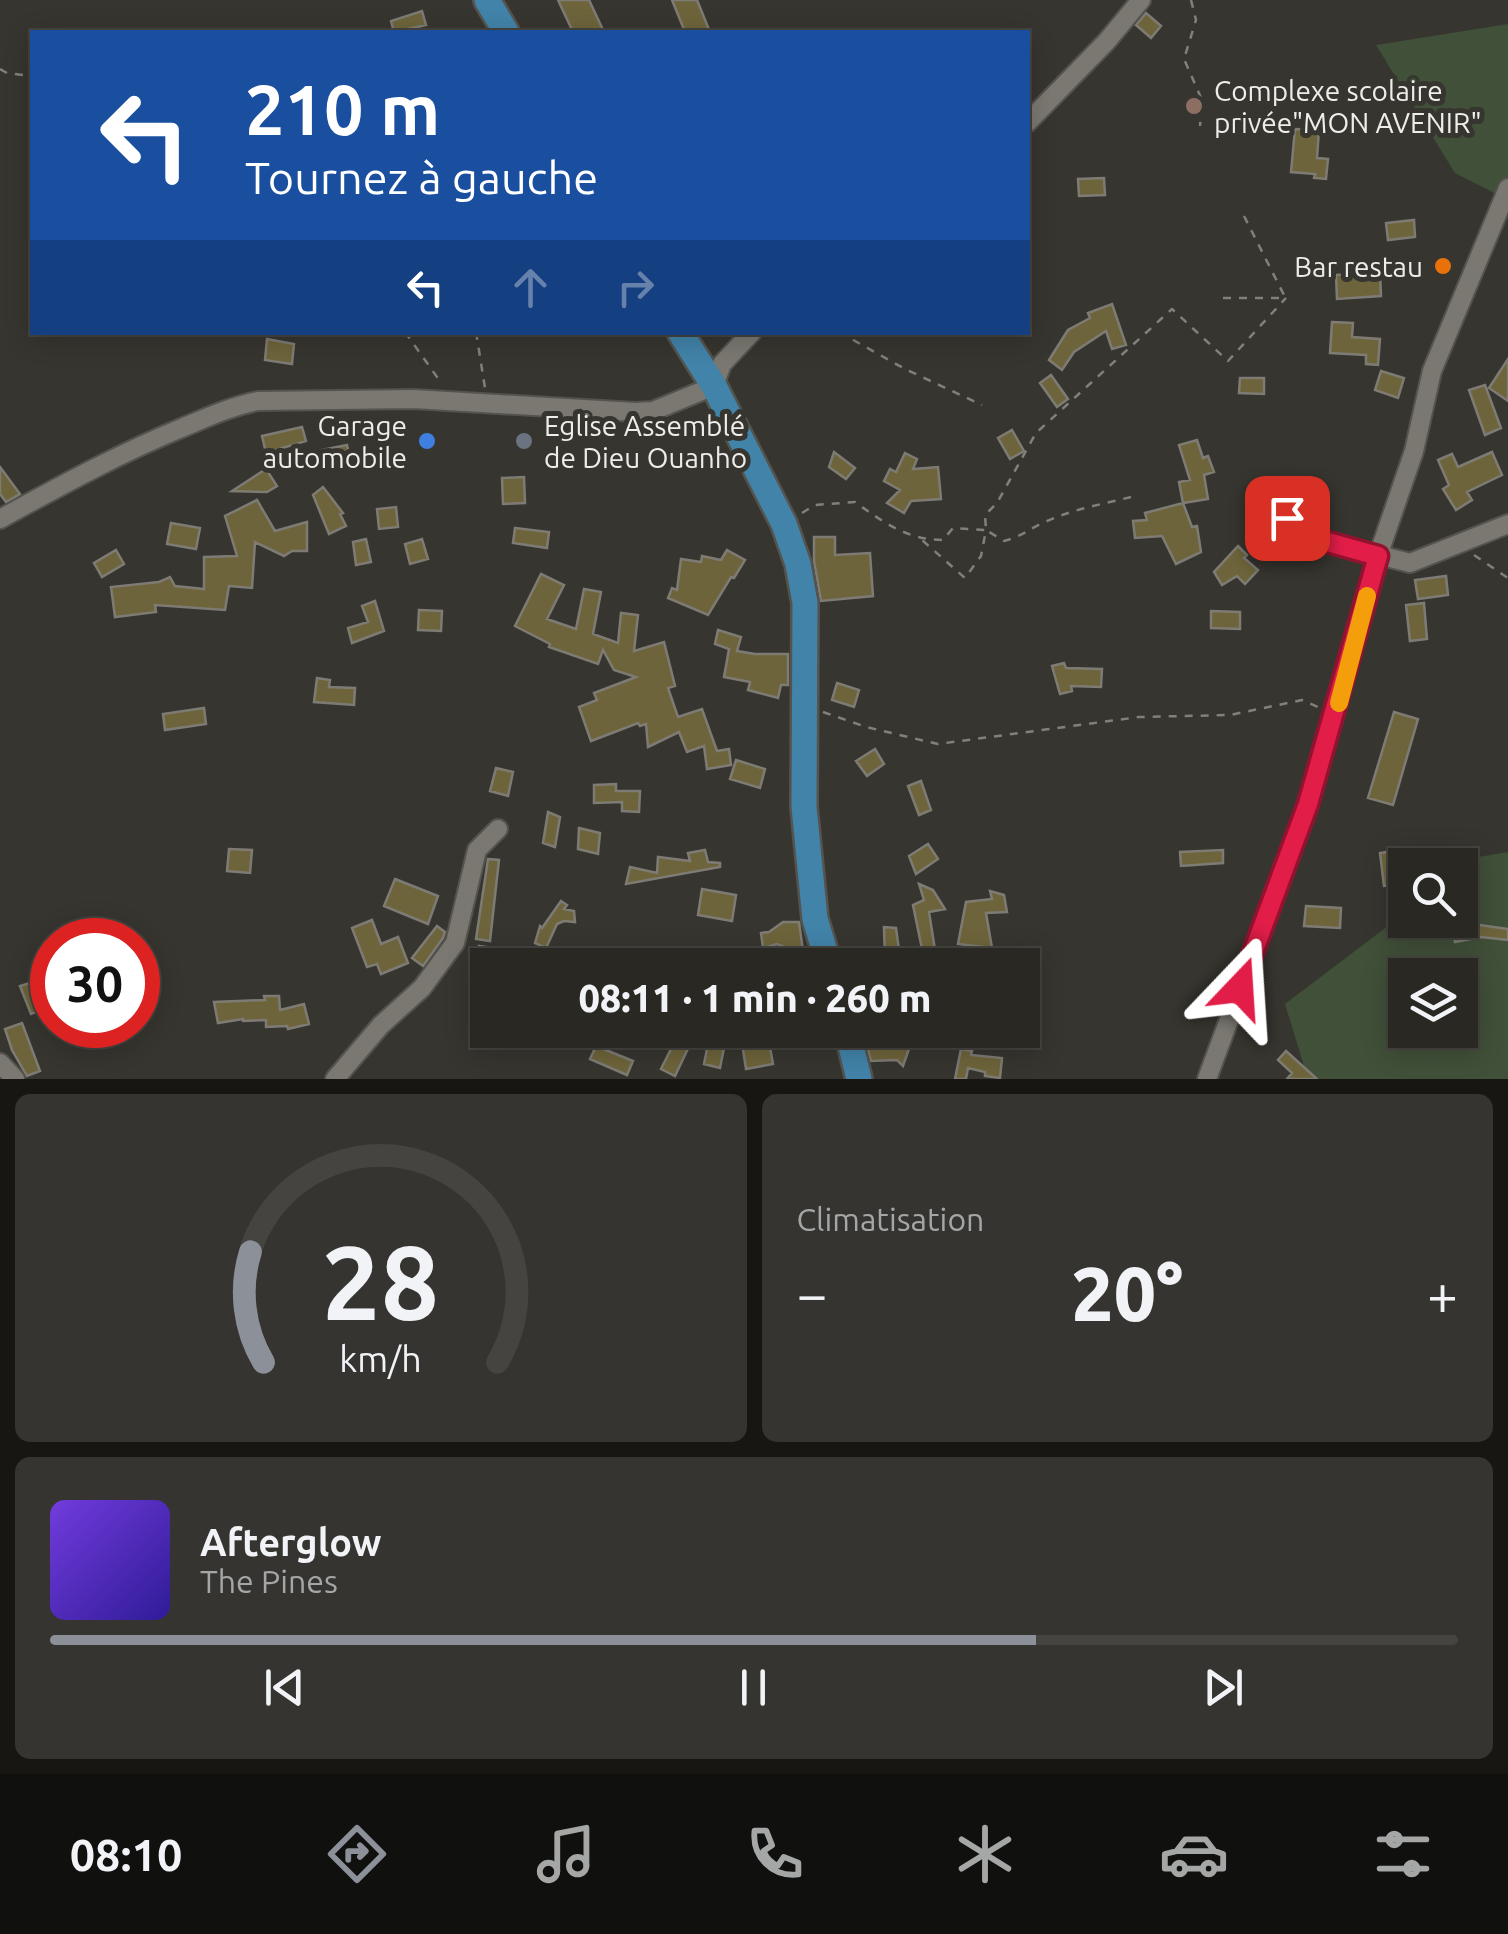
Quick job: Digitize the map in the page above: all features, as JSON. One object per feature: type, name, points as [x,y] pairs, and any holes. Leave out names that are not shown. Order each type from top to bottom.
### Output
[{"type":"main road","points":[[487,0],[505,30]]},
{"type":"main road","points":[[682,335],[714,386],[784,524],[798,564],[805,603],[804,807],[815,920],[823,948]]},
{"type":"main road","points":[[851,1048],[859,1079]]},
{"type":"street","points":[[1030,120],[1141,0]]},
{"type":"street","points":[[1208,1079],[1308,804],[1378,556],[1414,451],[1432,371],[1508,188]]},
{"type":"street","points":[[0,519],[148,443],[238,405],[258,401],[414,398],[653,412],[714,386],[722,364],[749,335]]},
{"type":"street","points":[[1287,518],[1324,541],[1410,563],[1508,524]]},
{"type":"street","points":[[334,1079],[381,1025],[422,988],[455,943],[477,850],[498,829]]},
{"type":"street","points":[[0,1063],[15,1079]]},
{"type":"path","points":[[1192,0],[1196,20],[1184,59],[1202,100],[1200,126]]},
{"type":"path","points":[[0,69],[30,76]]},
{"type":"path","points":[[1244,216],[1286,298]]},
{"type":"path","points":[[1223,298],[1286,298]]},
{"type":"path","points":[[784,524],[815,505],[854,502],[893,528],[922,540],[965,578],[981,556],[985,516],[997,503],[1036,433],[1172,309],[1228,362],[1286,298]]},
{"type":"path","points":[[407,335],[456,402]]},
{"type":"path","points":[[476,335],[487,405]]},
{"type":"path","points":[[844,335],[982,405]]},
{"type":"path","points":[[922,540],[943,540],[953,528],[986,530],[1004,540],[1014,538],[1061,516],[1131,497]]},
{"type":"path","points":[[1460,546],[1508,578]]},
{"type":"path","points":[[805,706],[866,728],[938,744],[1138,716],[1230,715],[1302,700],[1336,715]]},
{"type":"green space","points":[[1508,24],[1508,200],[1455,173],[1376,45]]},
{"type":"green space","points":[[1508,852],[1508,1079],[1308,1079],[1285,1004],[1388,926],[1388,938],[1478,938],[1478,857]]},
{"type":"building","points":[[558,0],[589,0],[603,30],[572,30]]},
{"type":"building","points":[[672,0],[697,0],[709,30],[684,30]]},
{"type":"building","points":[[422,11],[426,25],[393,30],[391,21]]},
{"type":"building","points":[[1146,13],[1161,26],[1151,38],[1136,25]]},
{"type":"building","points":[[1295,129],[1319,130],[1317,158],[1328,159],[1326,179],[1291,172]]},
{"type":"building","points":[[1104,178],[1105,195],[1079,196],[1078,179]]},
{"type":"building","points":[[1414,220],[1415,237],[1388,240],[1386,223]]},
{"type":"building","points":[[1380,273],[1381,296],[1337,299],[1336,275]]},
{"type":"building","points":[[1112,304],[1126,345],[1112,349],[1106,331],[1074,352],[1062,370],[1049,360],[1068,330],[1090,318],[1088,313]]},
{"type":"building","points":[[1332,322],[1353,323],[1352,337],[1380,339],[1378,365],[1366,364],[1366,355],[1330,353]]},
{"type":"building","points":[[267,339],[294,344],[292,364],[265,360]]},
{"type":"building","points":[[1508,359],[1508,401],[1489,388]]},
{"type":"building","points":[[1381,371],[1404,378],[1398,398],[1375,390]]},
{"type":"building","points":[[1051,375],[1068,399],[1057,407],[1040,383]]},
{"type":"building","points":[[1240,378],[1264,378],[1264,394],[1239,393]]},
{"type":"building","points":[[1485,385],[1501,428],[1485,435],[1469,390]]},
{"type":"building","points":[[302,427],[306,441],[266,453],[262,436]]},
{"type":"building","points":[[1012,430],[1024,451],[1010,459],[998,438]]},
{"type":"building","points":[[1197,440],[1203,458],[1208,456],[1214,472],[1204,475],[1208,499],[1183,503],[1179,482],[1190,480],[1179,445]]},
{"type":"building","points":[[347,445],[350,459],[324,463],[322,450]]},
{"type":"building","points":[[834,452],[855,468],[846,479],[829,467]]},
{"type":"building","points":[[1492,452],[1502,475],[1467,492],[1472,500],[1456,510],[1443,489],[1449,485],[1438,460],[1452,454],[1458,467]]},
{"type":"building","points":[[905,453],[917,459],[913,469],[938,467],[941,499],[911,501],[904,513],[887,503],[900,490],[884,481],[890,469],[896,472]]},
{"type":"building","points":[[0,467],[20,494],[6,502],[0,494]]},
{"type":"building","points":[[266,469],[277,486],[267,492],[232,491]]},
{"type":"building","points":[[524,477],[525,503],[503,504],[502,478]]},
{"type":"building","points":[[323,487],[343,513],[340,514],[346,526],[329,534],[313,495]]},
{"type":"building","points":[[257,500],[275,531],[307,522],[307,551],[292,551],[284,556],[255,542],[252,588],[229,586],[225,610],[155,605],[156,612],[115,617],[111,587],[159,582],[170,577],[175,586],[204,589],[204,557],[237,556],[225,516]]},
{"type":"building","points":[[1183,503],[1192,527],[1197,526],[1201,552],[1176,564],[1162,536],[1135,538],[1133,521],[1147,520],[1145,513]]},
{"type":"building","points":[[396,507],[398,527],[379,529],[377,509]]},
{"type":"building","points":[[171,523],[200,528],[196,549],[167,544]]},
{"type":"building","points":[[515,528],[549,532],[547,548],[513,543]]},
{"type":"building","points":[[814,537],[835,537],[835,555],[870,553],[873,596],[821,601]]},
{"type":"building","points":[[366,539],[371,562],[356,565],[353,542]]},
{"type":"building","points":[[422,539],[428,559],[410,564],[405,544]]},
{"type":"building","points":[[1238,546],[1247,555],[1244,558],[1258,570],[1245,584],[1237,576],[1222,585],[1214,572]]},
{"type":"building","points":[[116,550],[124,564],[102,577],[94,563]]},
{"type":"building","points":[[727,550],[745,560],[708,615],[668,598],[672,588],[677,590],[681,559],[701,562],[702,556],[721,560]]},
{"type":"building","points":[[541,574],[564,585],[547,619],[576,629],[584,589],[601,592],[593,634],[618,643],[621,613],[638,615],[634,651],[664,642],[675,686],[668,688],[678,717],[702,709],[717,751],[729,749],[731,765],[707,769],[704,746],[687,752],[679,732],[648,747],[646,724],[638,723],[591,741],[579,707],[597,700],[594,693],[636,677],[614,670],[603,650],[598,664],[549,647],[550,644],[515,626]]},
{"type":"building","points":[[1446,576],[1448,595],[1418,599],[1415,580]]},
{"type":"building","points":[[375,601],[384,631],[352,643],[348,628],[368,622],[362,606]]},
{"type":"building","points":[[1424,603],[1427,639],[1410,641],[1406,605]]},
{"type":"building","points":[[419,610],[442,611],[441,631],[418,630]]},
{"type":"building","points":[[1211,611],[1240,612],[1240,629],[1211,628]]},
{"type":"building","points":[[718,630],[741,637],[737,651],[788,654],[788,685],[781,685],[778,698],[748,690],[750,682],[724,677],[729,649],[715,644]]},
{"type":"building","points":[[1064,663],[1066,668],[1102,669],[1101,687],[1071,686],[1072,691],[1060,694],[1052,666]]},
{"type":"building","points":[[317,678],[330,680],[329,687],[355,688],[354,705],[314,702]]},
{"type":"building","points":[[837,683],[859,690],[854,707],[832,700]]},
{"type":"building","points":[[204,708],[206,724],[165,730],[163,714]]},
{"type":"building","points":[[1394,712],[1418,719],[1393,805],[1368,798]]},
{"type":"building","points":[[875,749],[884,764],[867,776],[856,761]]},
{"type":"building","points":[[736,760],[765,769],[760,788],[730,779]]},
{"type":"building","points":[[496,768],[513,772],[508,796],[490,791]]},
{"type":"building","points":[[921,781],[931,810],[919,815],[908,786]]},
{"type":"building","points":[[616,784],[616,791],[640,791],[639,812],[622,811],[622,802],[594,803],[594,785]]},
{"type":"building","points":[[548,812],[560,817],[555,847],[543,843]]},
{"type":"building","points":[[579,828],[600,833],[598,854],[578,849]]},
{"type":"building","points":[[928,844],[938,859],[916,874],[909,856]]},
{"type":"building","points":[[229,849],[252,850],[250,873],[227,871]]},
{"type":"building","points":[[705,850],[708,862],[720,863],[720,867],[626,884],[630,867],[657,873],[658,857],[690,861],[688,853]]},
{"type":"building","points":[[1223,850],[1223,863],[1181,866],[1180,852]]},
{"type":"building","points":[[1388,852],[1388,886],[1384,886],[1380,853]]},
{"type":"building","points":[[488,859],[499,860],[490,941],[476,939]]},
{"type":"building","points":[[395,879],[438,896],[428,924],[384,906]]},
{"type":"building","points":[[919,884],[933,890],[945,909],[929,912],[935,948],[922,948],[913,905],[924,900]]},
{"type":"building","points":[[702,889],[736,895],[732,921],[698,915]]},
{"type":"building","points":[[990,891],[1004,895],[1007,912],[986,913],[992,948],[958,944],[966,902],[992,899]]},
{"type":"building","points":[[561,901],[567,905],[564,909],[574,911],[575,922],[557,924],[546,948],[535,943]]},
{"type":"building","points":[[1306,906],[1341,908],[1340,928],[1304,926]]},
{"type":"building","points":[[372,920],[381,944],[398,937],[408,963],[381,974],[377,964],[367,967],[352,928]]},
{"type":"building","points":[[783,922],[799,922],[803,948],[777,944],[763,948],[761,933]]},
{"type":"building","points":[[1478,925],[1508,929],[1508,940],[1478,938]]},
{"type":"building","points":[[437,926],[445,932],[443,938],[423,966],[412,958]]},
{"type":"building","points":[[884,927],[896,928],[899,948],[885,948]]},
{"type":"building","points":[[30,983],[30,1011],[20,986]]},
{"type":"building","points":[[264,996],[279,996],[280,1010],[304,1004],[309,1024],[288,1029],[266,1027],[266,1020],[218,1023],[214,1002],[265,1000]]},
{"type":"building","points":[[22,1023],[40,1071],[27,1076],[5,1029]]},
{"type":"building","points":[[595,1048],[601,1048],[633,1061],[627,1075],[590,1059]]},
{"type":"building","points":[[672,1048],[688,1048],[675,1076],[661,1069]]},
{"type":"building","points":[[707,1048],[724,1048],[720,1068],[704,1064]]},
{"type":"building","points":[[743,1048],[770,1048],[773,1064],[746,1069]]},
{"type":"building","points":[[909,1048],[903,1066],[897,1060],[871,1061],[868,1050]]},
{"type":"building","points":[[961,1049],[972,1051],[971,1055],[1002,1058],[1000,1078],[968,1068],[966,1079],[955,1079]]},
{"type":"building","points":[[1286,1051],[1317,1079],[1287,1079],[1292,1073],[1278,1060]]},
{"type":"slow traffic","points":[[1339,703],[1367,596]]},
{"type":"place","name":"Complexe scolaire privée\"MON AVENIR\"","points":[[1194,106]]},
{"type":"place","name":"Bar restau","points":[[1443,266]]},
{"type":"place","name":"Garage automobile","points":[[427,441]]},
{"type":"place","name":"Eglise Assemblé de Dieu Ouanho","points":[[524,441]]},
{"type":"route","points":[[1240,988],[1308,804],[1378,556],[1324,541],[1287,518]]}]
